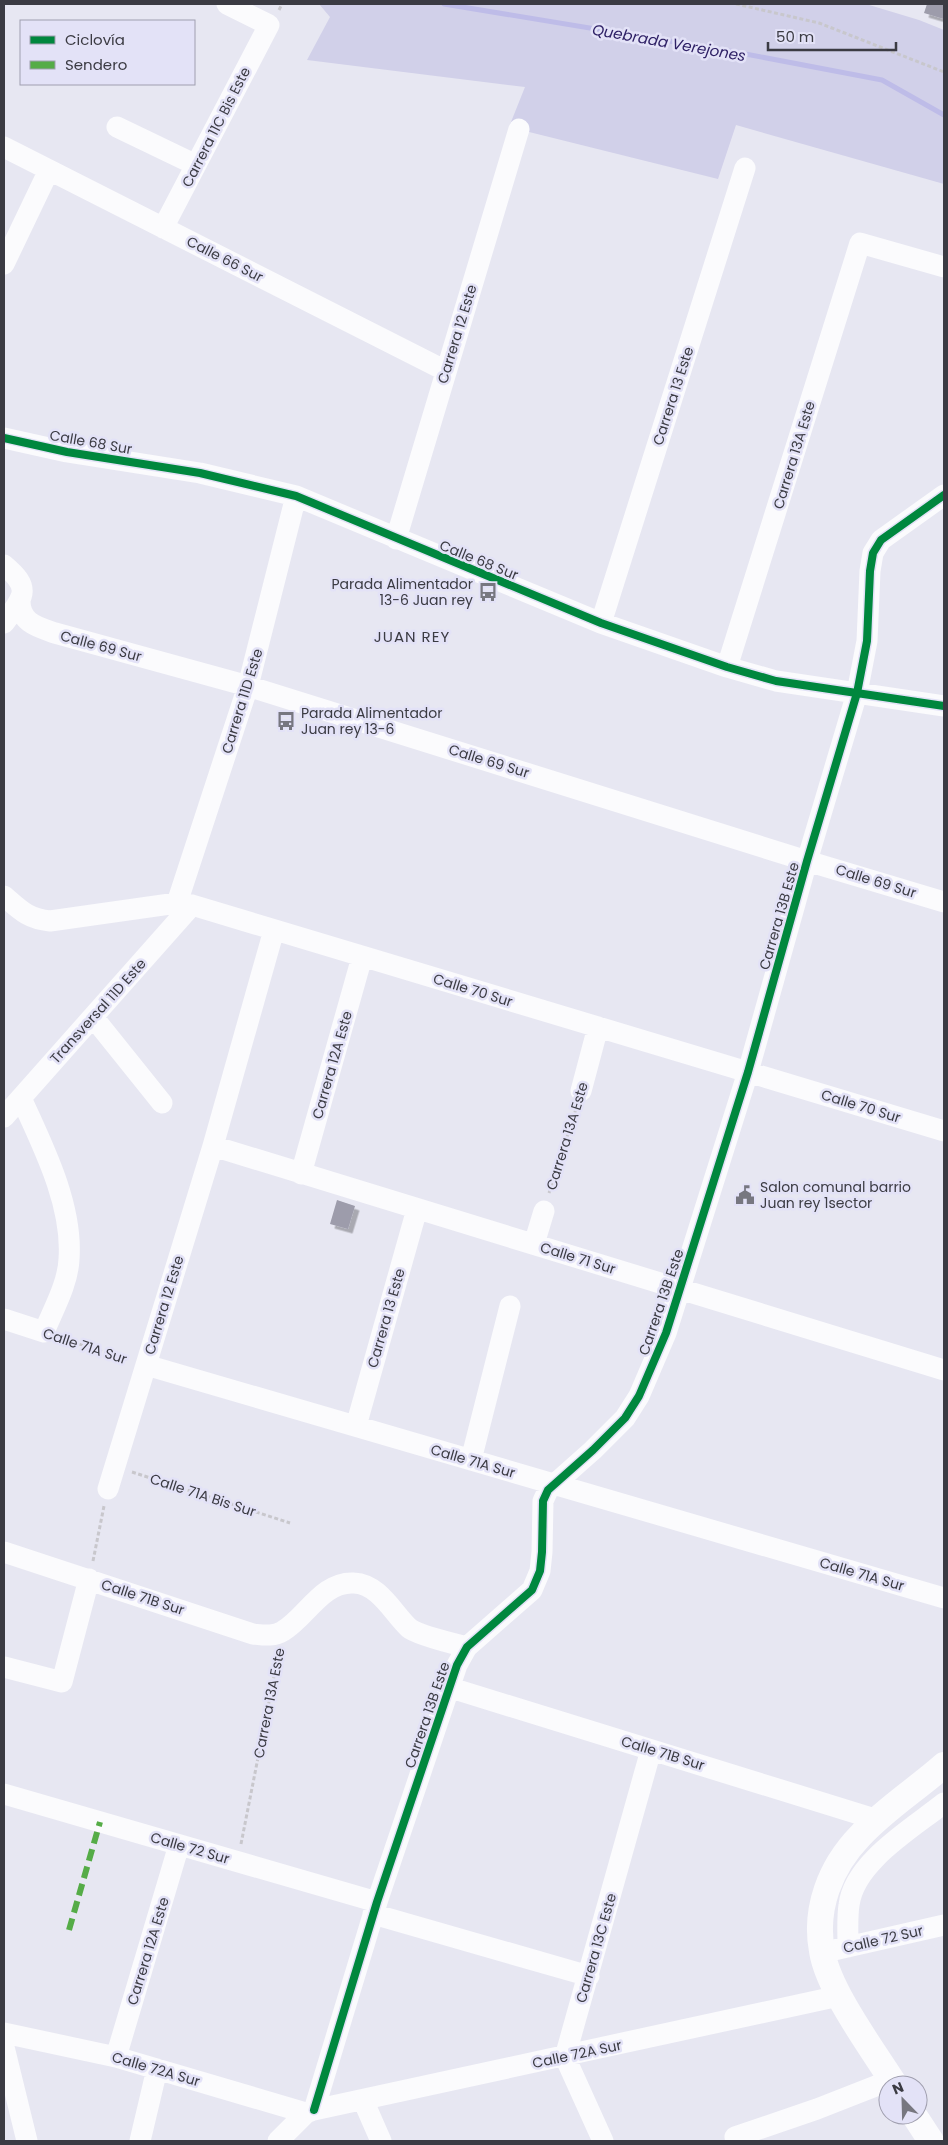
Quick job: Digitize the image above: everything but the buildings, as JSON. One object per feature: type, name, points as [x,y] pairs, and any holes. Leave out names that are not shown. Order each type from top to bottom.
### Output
[{"type":"main road","points":[[889,2075],[839,1996],[822,1953],[820,1924],[823,1902],[832,1877],[845,1853],[860,1836],[944,1765]]},
{"type":"main road","points":[[921,2125],[931,2141]]},
{"type":"street","name":"Carrera 11C Bis Este","points":[[163,228],[269,25],[227,4]]},
{"type":"street","points":[[117,127],[196,165]]},
{"type":"street","name":"Carrera 12 Este","points":[[396,539],[518,129]]},
{"type":"street","name":"Calle 66 Sur","points":[[4,147],[446,371]]},
{"type":"street","name":"Carrera 13 Este","points":[[601,623],[745,168]]},
{"type":"street","points":[[4,264],[50,170]]},
{"type":"street","name":"Carrera 13A Este","points":[[727,667],[860,243],[944,267]]},
{"type":"street","name":"Calle 68 Sur","points":[[4,438],[67,452],[200,473],[296,496],[601,623],[727,667],[776,681],[944,706]]},
{"type":"street","name":"Carrera 13B Este","points":[[310,2111],[375,1908],[457,1665],[467,1647],[532,1590],[540,1572],[543,1501],[553,1484],[593,1450],[625,1418],[639,1396],[663,1342],[748,1072],[807,861],[858,692],[868,641],[870,570],[873,552],[881,540],[944,495]]},
{"type":"street","name":"Carrera 11D Este","points":[[184,904],[248,686],[296,496]]},
{"type":"street","points":[[4,564],[16,575],[23,585],[23,597],[4,623]]},
{"type":"street","name":"Calle 69 Sur","points":[[20,601],[23,616],[33,625],[55,633],[248,686],[944,902]]},
{"type":"street","name":"Calle 70 Sur","points":[[4,896],[28,916],[37,920],[50,921],[184,904],[944,1131]]},
{"type":"street","name":"Transversal 11D Este","points":[[4,1117],[93,1017],[184,904]]},
{"type":"street","name":"Carrera 12 Este","points":[[108,1489],[213,1146],[274,930]]},
{"type":"street","name":"Carrera 12A Este","points":[[301,1174],[362,957]]},
{"type":"street","points":[[93,1017],[162,1103]]},
{"type":"street","name":"Carrera 13A Este","points":[[581,1091],[598,1027]]},
{"type":"street","points":[[21,1098],[49,1158],[67,1222],[69,1260],[64,1282],[44,1332]]},
{"type":"street","name":"Calle 71 Sur","points":[[213,1146],[944,1370]]},
{"type":"street","name":"Carrera 13 Este","points":[[356,1426],[417,1209]]},
{"type":"street","points":[[534,1244],[544,1212]]},
{"type":"street","points":[[471,1460],[510,1306]]},
{"type":"street","name":"Calle 71A Sur","points":[[6,1327],[44,1332]]},
{"type":"street","name":"Calle 71A Sur","points":[[146,1365],[944,1598]]},
{"type":"street","name":"Calle 71B Sur","points":[[4,1552],[253,1634],[269,1635],[283,1632]]},
{"type":"street","points":[[4,1666],[62,1682],[89,1579]]},
{"type":"street","name":"Carrera 13A Este","points":[[283,1632],[323,1594],[341,1585],[355,1583],[370,1588],[384,1600],[411,1630],[467,1647]]},
{"type":"street","name":"Calle 71B Sur","points":[[448,1687],[878,1820]]},
{"type":"street","name":"Carrera 13C Este","points":[[565,2057],[651,1750]]},
{"type":"street","name":"Calle 72 Sur","points":[[4,1794],[238,1862],[589,1976]]},
{"type":"street","points":[[848,1947],[849,1903],[857,1882],[871,1862],[944,1803]]},
{"type":"street","name":"Carrera 12A Este","points":[[116,2057],[179,1845]]},
{"type":"street","name":"Calle 72 Sur","points":[[822,1953],[944,1925]]},
{"type":"street","name":"Calle 72A Sur","points":[[4,2032],[116,2057],[310,2111],[839,1996]]},
{"type":"street","points":[[4,2047],[27,2141]]},
{"type":"street","points":[[565,2057],[603,2141]]},
{"type":"street","points":[[140,2141],[157,2069]]},
{"type":"street","points":[[735,2137],[878,2088]]},
{"type":"street","points":[[363,2100],[381,2141]]},
{"type":"street","points":[[278,2141],[310,2111]]},
{"type":"path","points":[[736,4],[819,23],[944,72]]},
{"type":"path","points":[[89,1579],[108,1489]]},
{"type":"shaded area","points":[[319,4],[866,4],[919,20],[944,30],[944,184],[736,125],[718,179],[509,127],[525,87],[307,60],[330,17]]},
{"type":"waterway","name":"Quebrada Verejones","points":[[444,4],[735,52],[882,80],[944,115]]},
{"type":"marked path","points":[[69,1930],[100,1822]]},
{"type":"cycle path","points":[[4,438],[67,452],[200,473],[296,496],[601,623],[727,667],[776,681],[944,706]]},
{"type":"cycle path","points":[[314,2110],[377,1902],[457,1665],[467,1647],[532,1590],[540,1571],[543,1501],[548,1490],[593,1450],[625,1418],[639,1396],[666,1333],[748,1072],[807,861],[857,693],[867,641],[870,571],[873,553],[881,540],[944,495]]},
{"type":"place","name":"Parada Alimentador 13-6 Juan rey","points":[[488,592]]},
{"type":"place","name":"Parada Alimentador Juan rey 13-6","points":[[286,721]]},
{"type":"place","name":"Salon comunal barrio Juan rey 1sector","points":[[745,1195]]},
{"type":"district","name":"JUAN REY","points":[[412,637]]}]
